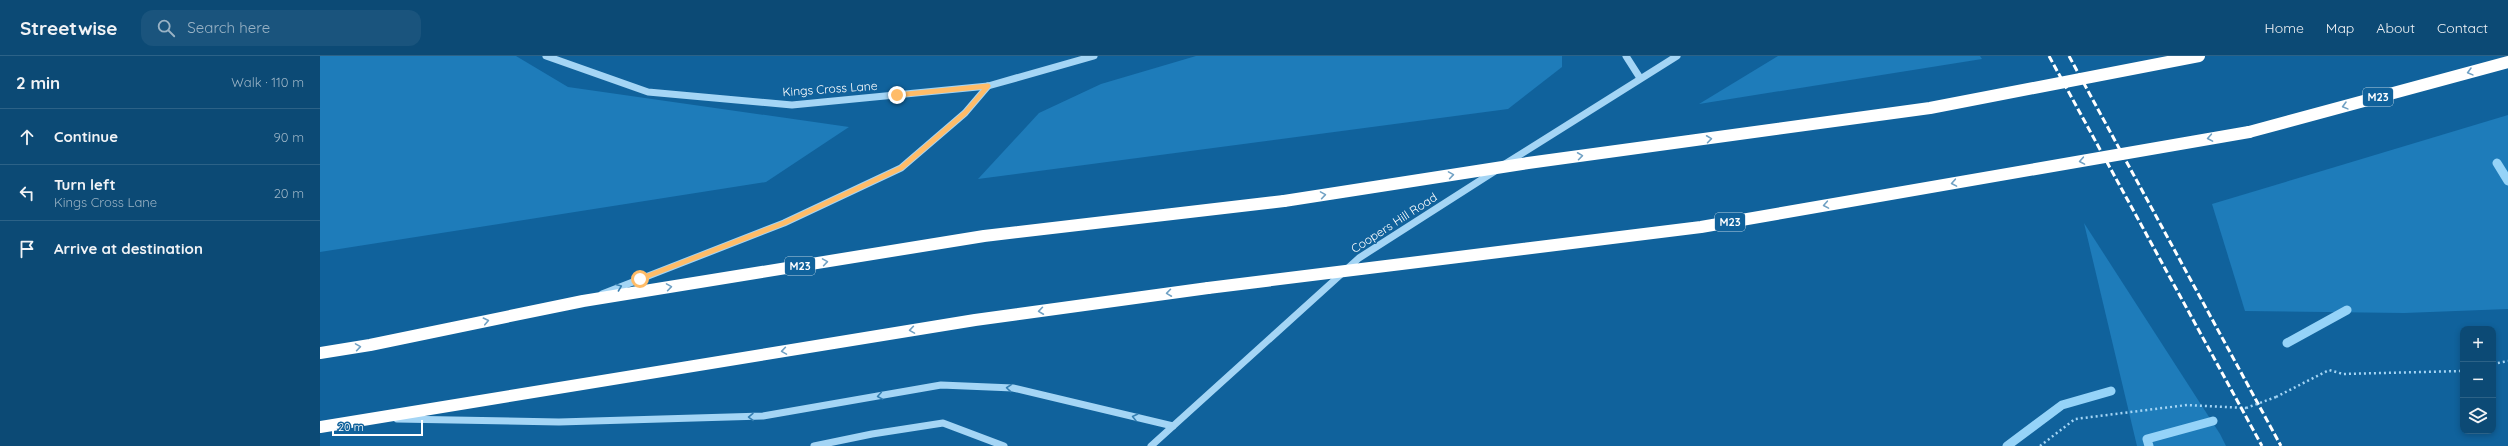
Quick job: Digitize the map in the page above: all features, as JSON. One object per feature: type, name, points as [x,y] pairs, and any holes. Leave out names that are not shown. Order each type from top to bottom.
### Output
[{"type":"highway","name":"M23","points":[[320,353],[370,345],[583,301],[984,236],[1284,201],[1528,163],[1930,108],[2199,56]]},
{"type":"highway","name":"M23","points":[[320,427],[365,418],[975,320],[1208,288],[1701,227],[2249,132],[2508,62]]},
{"type":"street","name":"Kings Cross Lane","points":[[546,56],[648,92],[792,105],[988,86],[1094,56]]},
{"type":"street","points":[[1626,56],[1640,78]]},
{"type":"street","name":"Coopers Hill Road","points":[[1151,446],[1358,258],[1640,78],[1677,56]]},
{"type":"street","points":[[583,301],[784,223],[901,168],[965,113],[988,86]]},
{"type":"street","points":[[365,418],[559,422],[763,416],[941,385],[1013,388],[1173,426]]},
{"type":"street","points":[[814,446],[872,434],[943,423],[1004,446]]},
{"type":"path","points":[[2496,363],[2508,361]]},
{"type":"path","points":[[2040,446],[2075,419],[2187,405],[2246,408],[2276,397],[2329,370],[2343,374],[2460,371]]},
{"type":"shaded area","points":[[320,56],[516,56],[568,87],[849,127],[766,182],[320,252]]},
{"type":"shaded area","points":[[1196,56],[1562,56],[1562,67],[1508,109],[978,179],[1039,113],[1101,84]]},
{"type":"shaded area","points":[[1778,56],[1980,56],[1982,59],[1699,104]]},
{"type":"shaded area","points":[[2508,115],[2508,309],[2404,313],[2245,311],[2212,204]]},
{"type":"shaded area","points":[[2084,223],[2220,434],[2226,446],[2137,446]]},
{"type":"waterway","points":[[2497,163],[2508,181]]},
{"type":"waterway","points":[[2287,343],[2347,310]]},
{"type":"waterway","points":[[2007,446],[2062,405],[2111,391]]},
{"type":"waterway","points":[[2149,446],[2147,439],[2213,421]]},
{"type":"railway","points":[[2049,56],[2262,446]]},
{"type":"railway","points":[[2069,56],[2281,446]]},
{"type":"route","points":[[640,279],[784,223],[901,168],[965,113],[988,86],[897,95]]}]
